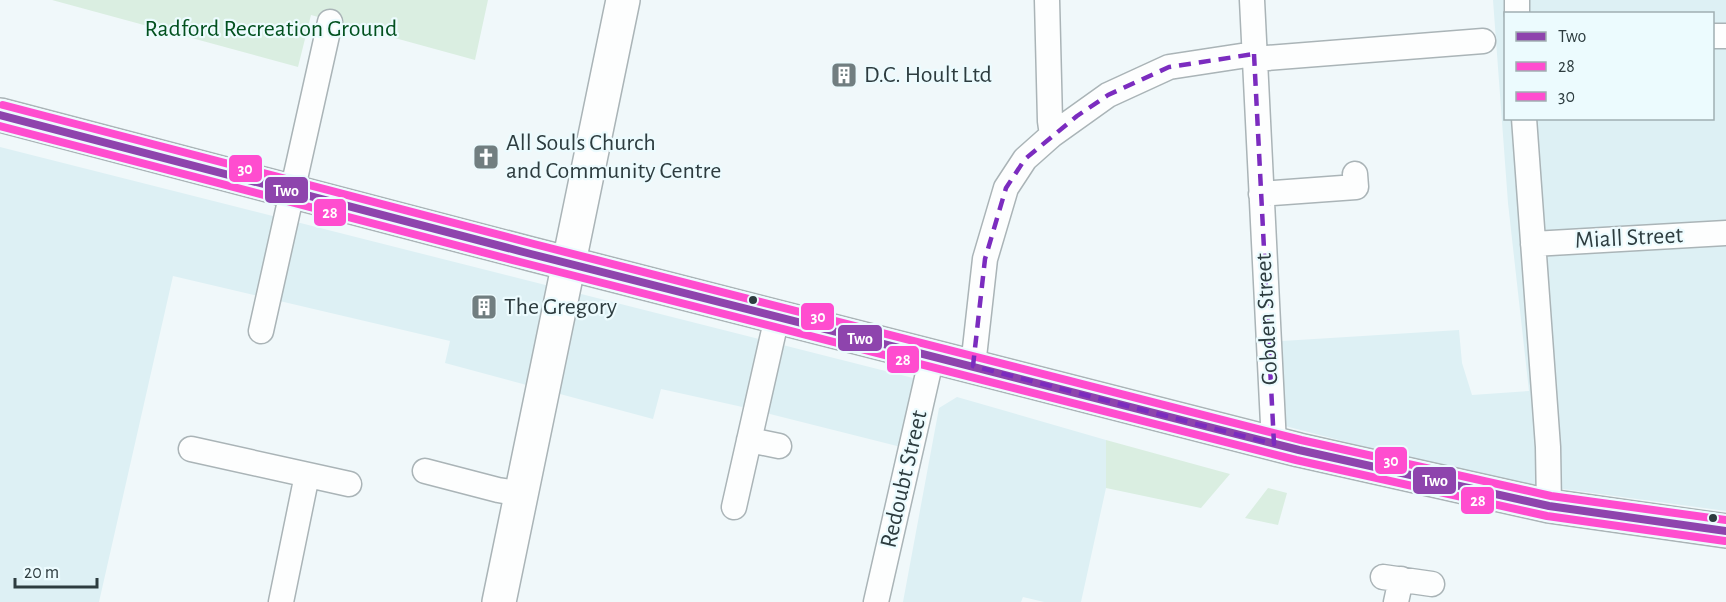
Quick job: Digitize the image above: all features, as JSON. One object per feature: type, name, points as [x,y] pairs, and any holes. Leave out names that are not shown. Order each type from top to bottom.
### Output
[{"type":"main road","points":[[500,602],[623,0]]},
{"type":"main road","points":[[0,115],[777,317],[1380,470],[1549,506],[1726,531]]},
{"type":"street","points":[[1047,0],[1052,135]]},
{"type":"street","name":"Cobden Street","points":[[1252,0],[1274,444]]},
{"type":"street","points":[[261,331],[330,22]]},
{"type":"street","points":[[973,366],[984,259],[1006,188],[1025,159],[1052,135],[1108,94],[1169,67],[1254,56],[1483,41]]},
{"type":"street","points":[[1524,120],[1548,447],[1549,506]]},
{"type":"street","points":[[1261,194],[1355,180]]},
{"type":"street","name":"Miall Street","points":[[1533,244],[1726,233]]},
{"type":"street","points":[[734,507],[777,317]]},
{"type":"street","name":"Redoubt Street","points":[[876,602],[932,356]]},
{"type":"street","points":[[749,440],[779,446]]},
{"type":"street","points":[[191,449],[349,484]]},
{"type":"street","points":[[425,471],[522,494]]},
{"type":"street","points":[[281,602],[307,475]]},
{"type":"street","points":[[1393,586],[1432,584]]},
{"type":"highlighted area","points":[[1254,54],[1274,444],[973,366],[985,259],[1006,188],[1025,159],[1077,116],[1108,95],[1169,67]]},
{"type":"shaded area","points":[[1493,0],[1726,0],[1726,511],[1489,479],[1285,426],[1282,341],[1459,330],[1462,363],[1472,395],[1529,391],[1508,203]]},
{"type":"shaded area","points":[[0,147],[921,380],[905,448],[661,389],[653,419],[445,363],[450,341],[173,276],[99,602],[0,602]]},
{"type":"shaded area","points":[[957,397],[1106,440],[1106,488],[1081,602],[1044,602],[1023,597],[1021,602],[903,602],[939,408]]},
{"type":"green space","name":"Radford Recreation Ground","points":[[52,0],[488,0],[475,60],[311,15],[298,67]]},
{"type":"green space","points":[[1106,440],[1230,474],[1201,508],[1106,488]]},
{"type":"green space","points":[[1268,488],[1287,493],[1278,525],[1245,518]]},
{"type":"transit line","name":"30","points":[[3,105],[534,244],[1301,440],[1551,496],[1726,520]]},
{"type":"transit line","name":"Two","points":[[0,115],[531,254],[1299,450],[1549,506],[1726,531]]},
{"type":"transit line","name":"28","points":[[0,126],[528,264],[1296,460],[1547,516],[1725,541]]},
{"type":"place","name":"D.C. Hoult Ltd","points":[[844,75]]},
{"type":"place","name":"All Souls Church and Community Centre","points":[[486,157]]},
{"type":"place","name":"The Gregory","points":[[484,307]]}]
